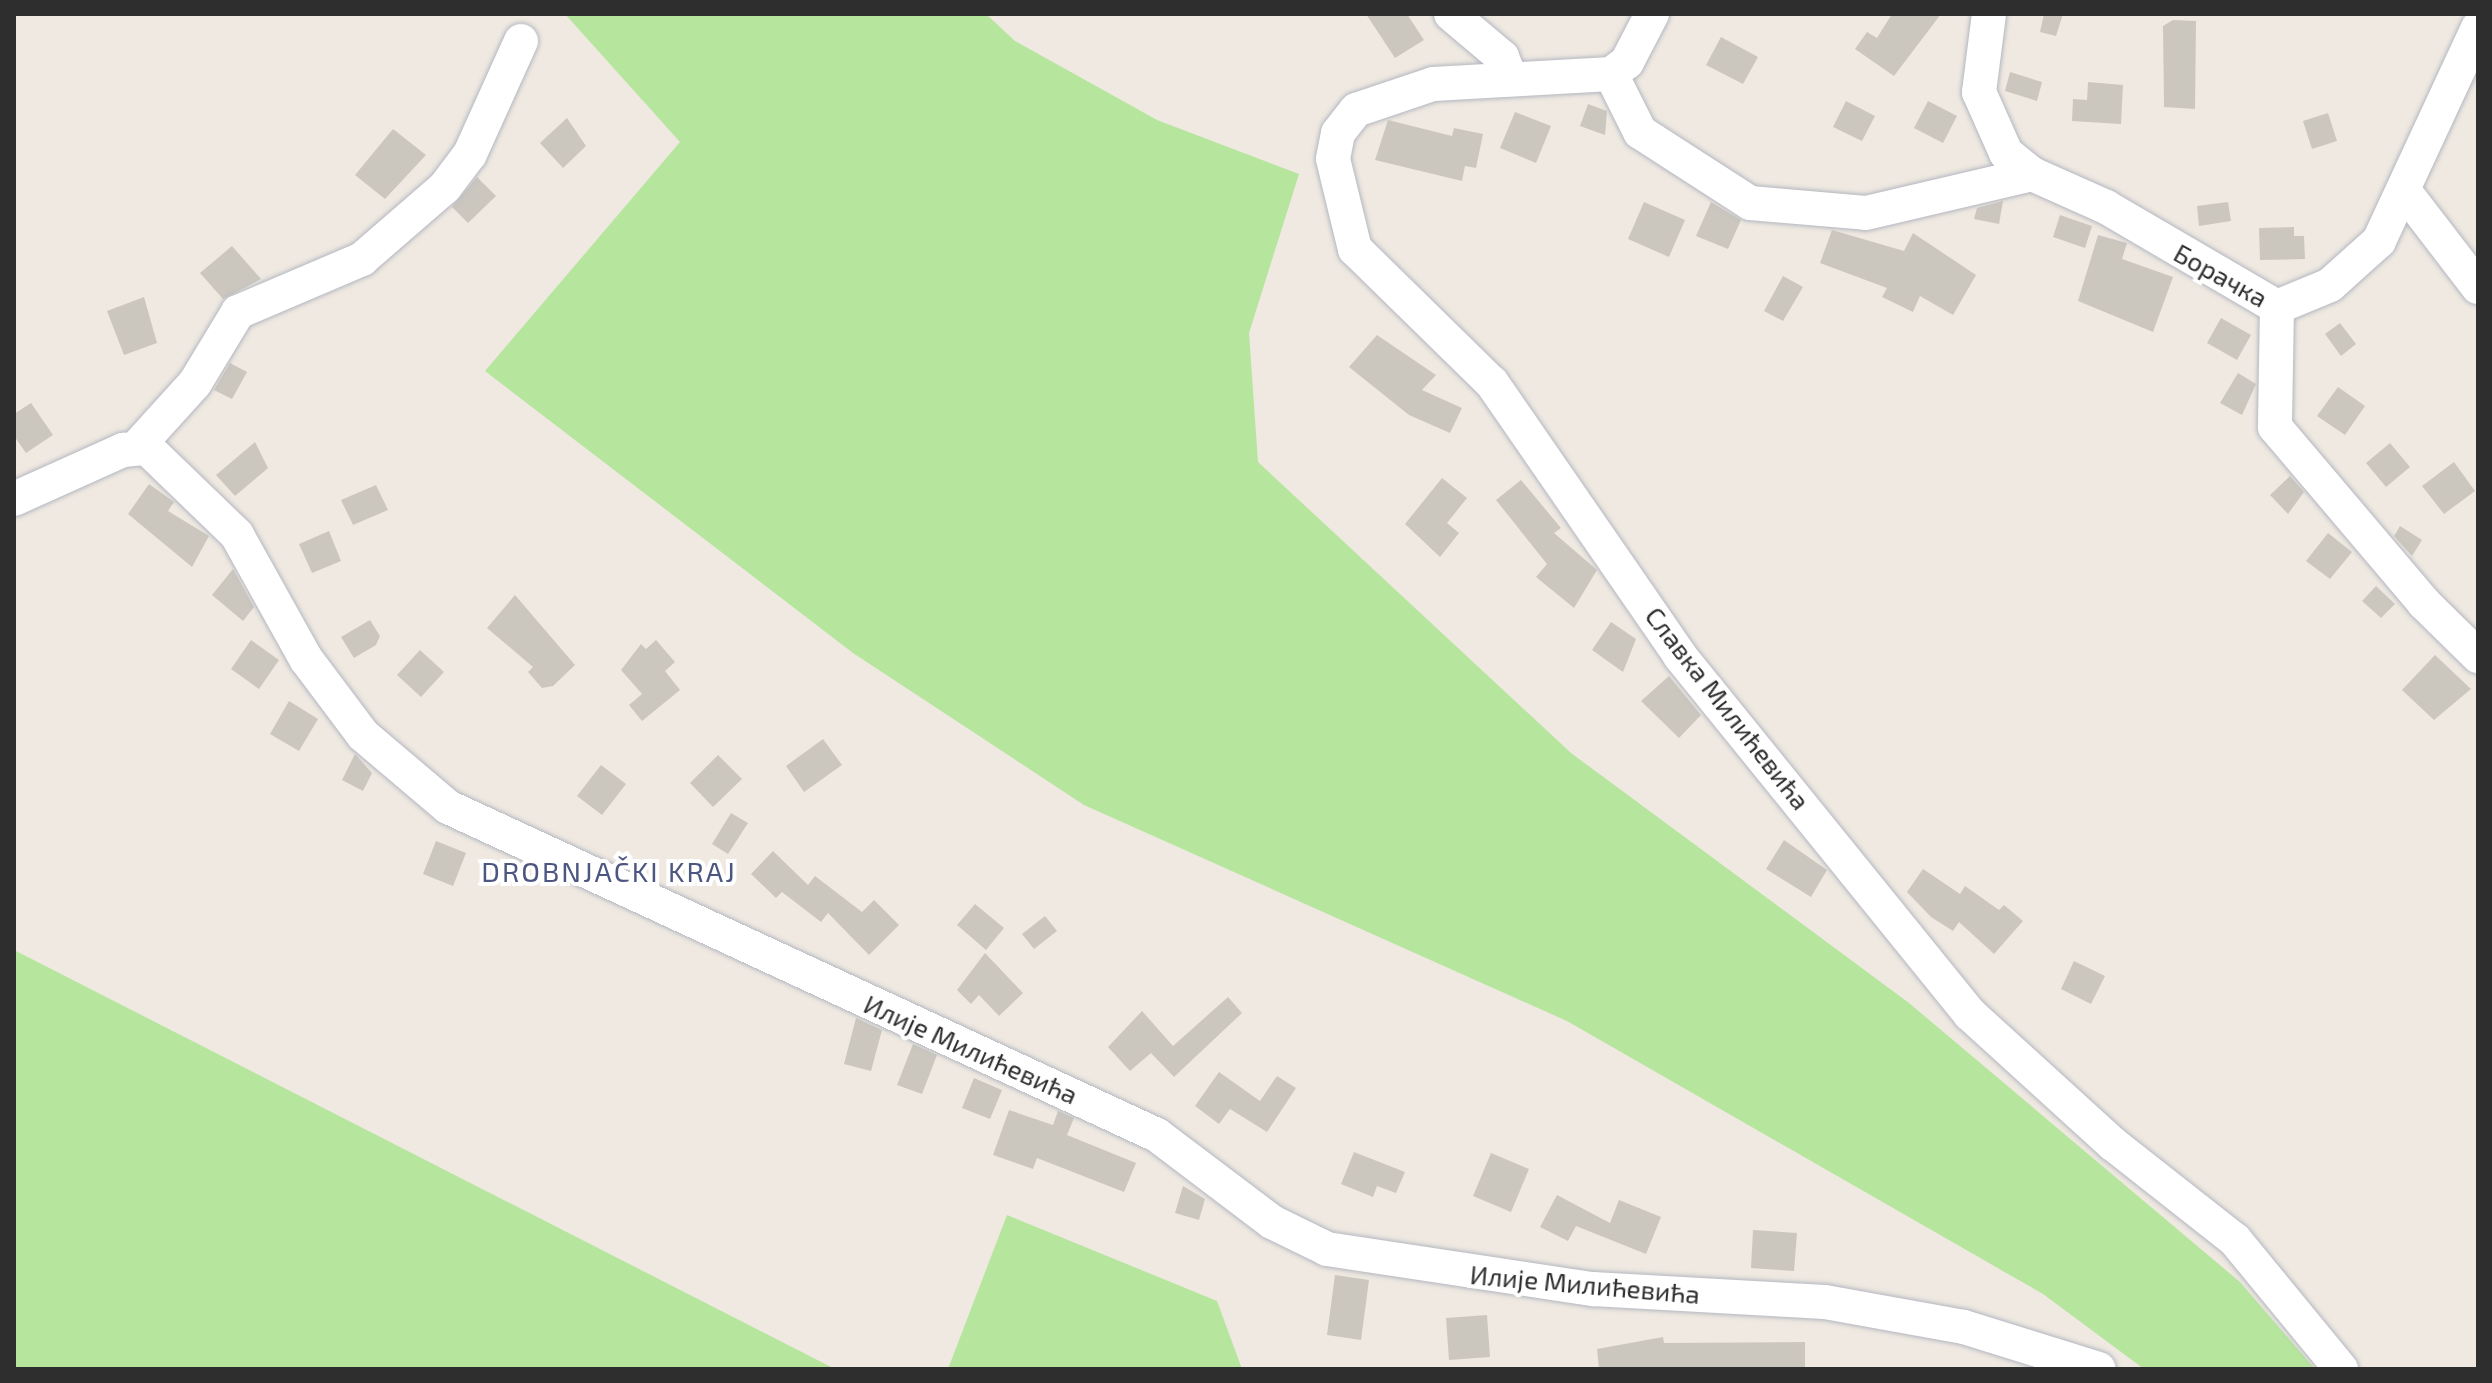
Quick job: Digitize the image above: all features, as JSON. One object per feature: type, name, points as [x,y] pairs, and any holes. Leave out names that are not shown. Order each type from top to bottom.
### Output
[{"type":"street","points":[[1451,14],[1502,57],[1511,79]]},
{"type":"street","points":[[1652,14],[1627,62],[1611,74],[1640,132],[1730,196],[1866,213],[2032,174]]},
{"type":"street","name":"Борачка","points":[[1989,14],[1979,92],[1998,143],[2032,174],[2106,207],[2277,307],[2275,427],[2424,603],[2478,656]]},
{"type":"street","points":[[2277,307],[2330,285],[2369,250],[2405,192],[2478,28]]},
{"type":"street","points":[[14,499],[137,447],[195,383],[238,312],[362,259],[445,187],[470,154],[521,41]]},
{"type":"street","name":"Славка Милићевића","points":[[1611,74],[1433,84],[1356,110],[1338,133],[1333,159],[1355,249],[1492,383],[1680,656],[1970,1014],[2113,1144],[2235,1240],[2341,1369]]},
{"type":"street","points":[[1940,194],[1998,143]]},
{"type":"street","points":[[2405,192],[2478,287]]},
{"type":"street","name":"Илије Милићевића","points":[[137,447],[157,453],[237,535],[329,692],[396,767],[448,807],[1157,1135],[1298,1236],[1343,1254],[1445,1271],[1593,1289],[1825,1302],[1964,1327],[2099,1369]]},
{"type":"green space","points":[[565,14],[986,14],[1015,41],[1157,120],[1299,174],[1249,333],[1258,462],[1571,753],[1909,1003],[2240,1282],[2315,1369],[2144,1369],[2043,1294],[1567,1021],[1084,805],[853,653],[485,371],[680,142]]},
{"type":"green space","points":[[14,950],[835,1369],[14,1368]]},
{"type":"green space","points":[[1007,1215],[1217,1301],[1242,1369],[948,1369]]},
{"type":"building","points":[[1366,14],[1407,14],[1424,40],[1395,58]]},
{"type":"building","points":[[1892,14],[1941,14],[1894,76],[1855,49],[1867,32],[1877,38]]},
{"type":"building","points":[[2044,14],[2063,14],[2056,36],[2040,32]]},
{"type":"building","points":[[2173,20],[2196,21],[2195,109],[2164,107],[2163,26]]},
{"type":"building","points":[[1721,37],[1758,57],[1743,84],[1706,65]]},
{"type":"building","points":[[2010,72],[2042,82],[2037,101],[2005,91]]},
{"type":"building","points":[[2088,82],[2123,85],[2121,124],[2072,121],[2073,99],[2087,100]]},
{"type":"building","points":[[1846,101],[1875,116],[1862,141],[1833,127]]},
{"type":"building","points":[[1928,101],[1957,116],[1943,143],[1914,128]]},
{"type":"building","points":[[1588,104],[1607,111],[1605,135],[1580,126]]},
{"type":"building","points":[[1515,112],[1551,126],[1536,163],[1500,148]]},
{"type":"building","points":[[2328,113],[2337,141],[2312,149],[2303,121]]},
{"type":"building","points":[[567,118],[586,146],[563,168],[540,143]]},
{"type":"building","points":[[1388,120],[1452,136],[1454,128],[1483,134],[1476,168],[1465,166],[1462,181],[1375,160]]},
{"type":"building","points":[[393,129],[426,155],[385,199],[355,175]]},
{"type":"building","points":[[477,177],[496,196],[468,223],[452,207]]},
{"type":"building","points":[[2003,201],[1999,224],[1974,219],[1977,208]]},
{"type":"building","points":[[1644,202],[1685,220],[1669,257],[1628,239]]},
{"type":"building","points":[[1711,202],[1741,220],[1728,249],[1696,236]]},
{"type":"building","points":[[2228,202],[2231,221],[2199,226],[2197,206]]},
{"type":"building","points":[[2060,215],[2092,226],[2085,248],[2053,237]]},
{"type":"building","points":[[2294,227],[2294,236],[2304,236],[2305,259],[2260,260],[2259,228]]},
{"type":"building","points":[[1832,230],[1904,251],[1913,233],[1976,275],[1953,315],[1920,296],[1913,312],[1882,297],[1887,288],[1820,263]]},
{"type":"building","points":[[2098,235],[2127,243],[2122,259],[2173,277],[2153,332],[2078,301]]},
{"type":"building","points":[[232,246],[261,279],[223,299],[200,273]]},
{"type":"building","points":[[1783,276],[1803,287],[1783,321],[1764,311]]},
{"type":"building","points":[[144,297],[157,343],[124,355],[107,311]]},
{"type":"building","points":[[2221,318],[2251,335],[2237,360],[2207,343]]},
{"type":"building","points":[[2340,323],[2356,344],[2341,356],[2325,334]]},
{"type":"building","points":[[1377,335],[1436,375],[1422,390],[1462,408],[1450,433],[1409,415],[1349,367]]},
{"type":"building","points":[[230,363],[247,372],[232,399],[214,390]]},
{"type":"building","points":[[2238,373],[2256,384],[2242,415],[2220,403]]},
{"type":"building","points":[[2338,387],[2365,406],[2345,435],[2317,416]]},
{"type":"building","points":[[31,403],[53,435],[26,453],[14,436],[14,414]]},
{"type":"building","points":[[255,442],[268,468],[235,496],[216,475]]},
{"type":"building","points":[[2390,443],[2410,467],[2386,487],[2366,463]]},
{"type":"building","points":[[2454,462],[2475,491],[2444,514],[2422,486]]},
{"type":"building","points":[[2290,476],[2304,492],[2288,514],[2270,495]]},
{"type":"building","points":[[1442,478],[1467,498],[1447,523],[1459,533],[1440,557],[1405,524]]},
{"type":"building","points":[[1521,480],[1561,528],[1554,533],[1597,570],[1574,608],[1536,577],[1547,564],[1496,500]]},
{"type":"building","points":[[149,484],[174,502],[168,511],[209,536],[192,567],[128,514]]},
{"type":"building","points":[[376,485],[388,510],[353,525],[341,500]]},
{"type":"building","points":[[2400,526],[2422,540],[2412,556],[2394,536]]},
{"type":"building","points":[[329,531],[341,561],[312,573],[299,544]]},
{"type":"building","points":[[2328,533],[2352,552],[2330,579],[2306,561]]},
{"type":"building","points":[[233,569],[254,607],[243,621],[212,595]]},
{"type":"building","points":[[2376,586],[2395,604],[2381,618],[2362,601]]},
{"type":"building","points":[[515,595],[575,665],[553,686],[542,688],[528,672],[533,667],[487,628]]},
{"type":"building","points":[[370,620],[380,636],[376,645],[354,658],[341,637]]},
{"type":"building","points":[[1611,622],[1636,639],[1623,672],[1592,650]]},
{"type":"building","points":[[251,640],[279,660],[259,689],[231,669]]},
{"type":"building","points":[[656,640],[675,662],[665,671],[680,690],[642,721],[629,705],[642,694],[621,670],[641,644],[646,649]]},
{"type":"building","points":[[420,650],[444,672],[421,697],[397,675]]},
{"type":"building","points":[[2435,655],[2471,689],[2434,720],[2402,690]]},
{"type":"building","points":[[1669,676],[1701,715],[1679,738],[1641,701]]},
{"type":"building","points":[[289,701],[318,719],[299,751],[270,734]]},
{"type":"building","points":[[823,739],[842,765],[804,792],[786,766]]},
{"type":"building","points":[[355,754],[372,773],[363,791],[342,780]]},
{"type":"building","points":[[718,755],[742,779],[713,807],[690,783]]},
{"type":"building","points":[[601,765],[626,784],[602,815],[577,796]]},
{"type":"building","points":[[731,813],[748,823],[728,854],[712,844]]},
{"type":"building","points":[[1784,840],[1827,870],[1811,897],[1766,869]]},
{"type":"building","points":[[436,841],[466,853],[453,886],[423,874]]},
{"type":"building","points":[[773,851],[808,885],[815,876],[862,912],[874,900],[899,925],[869,955],[828,913],[821,922],[782,892],[776,898],[751,874]]},
{"type":"building","points":[[1923,869],[1960,894],[1965,886],[1999,910],[2004,905],[2023,921],[1994,954],[1959,922],[1953,931],[1931,917],[1907,892]]},
{"type":"building","points":[[975,904],[1004,928],[986,950],[957,925]]},
{"type":"building","points":[[1045,916],[1057,931],[1034,949],[1022,934]]},
{"type":"building","points":[[985,953],[1023,993],[999,1016],[979,995],[971,1004],[957,990]]},
{"type":"building","points":[[2074,961],[2105,976],[2091,1004],[2061,989]]},
{"type":"building","points":[[1228,997],[1242,1013],[1174,1077],[1151,1053],[1130,1071],[1108,1047],[1142,1011],[1173,1046]]},
{"type":"building","points":[[856,1018],[882,1030],[871,1071],[844,1064]]},
{"type":"building","points":[[913,1044],[937,1055],[922,1094],[897,1085]]},
{"type":"building","points":[[1219,1072],[1260,1101],[1277,1076],[1296,1088],[1267,1132],[1230,1109],[1219,1124],[1195,1106]]},
{"type":"building","points":[[974,1078],[1002,1090],[990,1119],[962,1108]]},
{"type":"building","points":[[1009,1110],[1053,1125],[1058,1111],[1074,1118],[1067,1135],[1136,1163],[1124,1192],[1037,1158],[1033,1169],[993,1155]]},
{"type":"building","points":[[1354,1152],[1405,1172],[1396,1193],[1377,1186],[1373,1197],[1341,1184]]},
{"type":"building","points":[[1491,1153],[1529,1169],[1511,1212],[1473,1196]]},
{"type":"building","points":[[1183,1186],[1205,1199],[1199,1220],[1175,1213]]},
{"type":"building","points":[[1557,1195],[1610,1223],[1619,1200],[1661,1217],[1646,1254],[1576,1226],[1568,1241],[1540,1227]]},
{"type":"building","points":[[1753,1230],[1797,1233],[1794,1271],[1751,1268]]},
{"type":"building","points":[[1335,1275],[1369,1280],[1361,1340],[1327,1335]]},
{"type":"building","points":[[1487,1315],[1490,1357],[1449,1360],[1446,1318]]},
{"type":"building","points":[[1663,1337],[1664,1343],[1805,1342],[1805,1369],[1599,1369],[1597,1349]]},
{"type":"district","name":"DROBNJAČKI KRAJ","points":[[609,871]]}]
